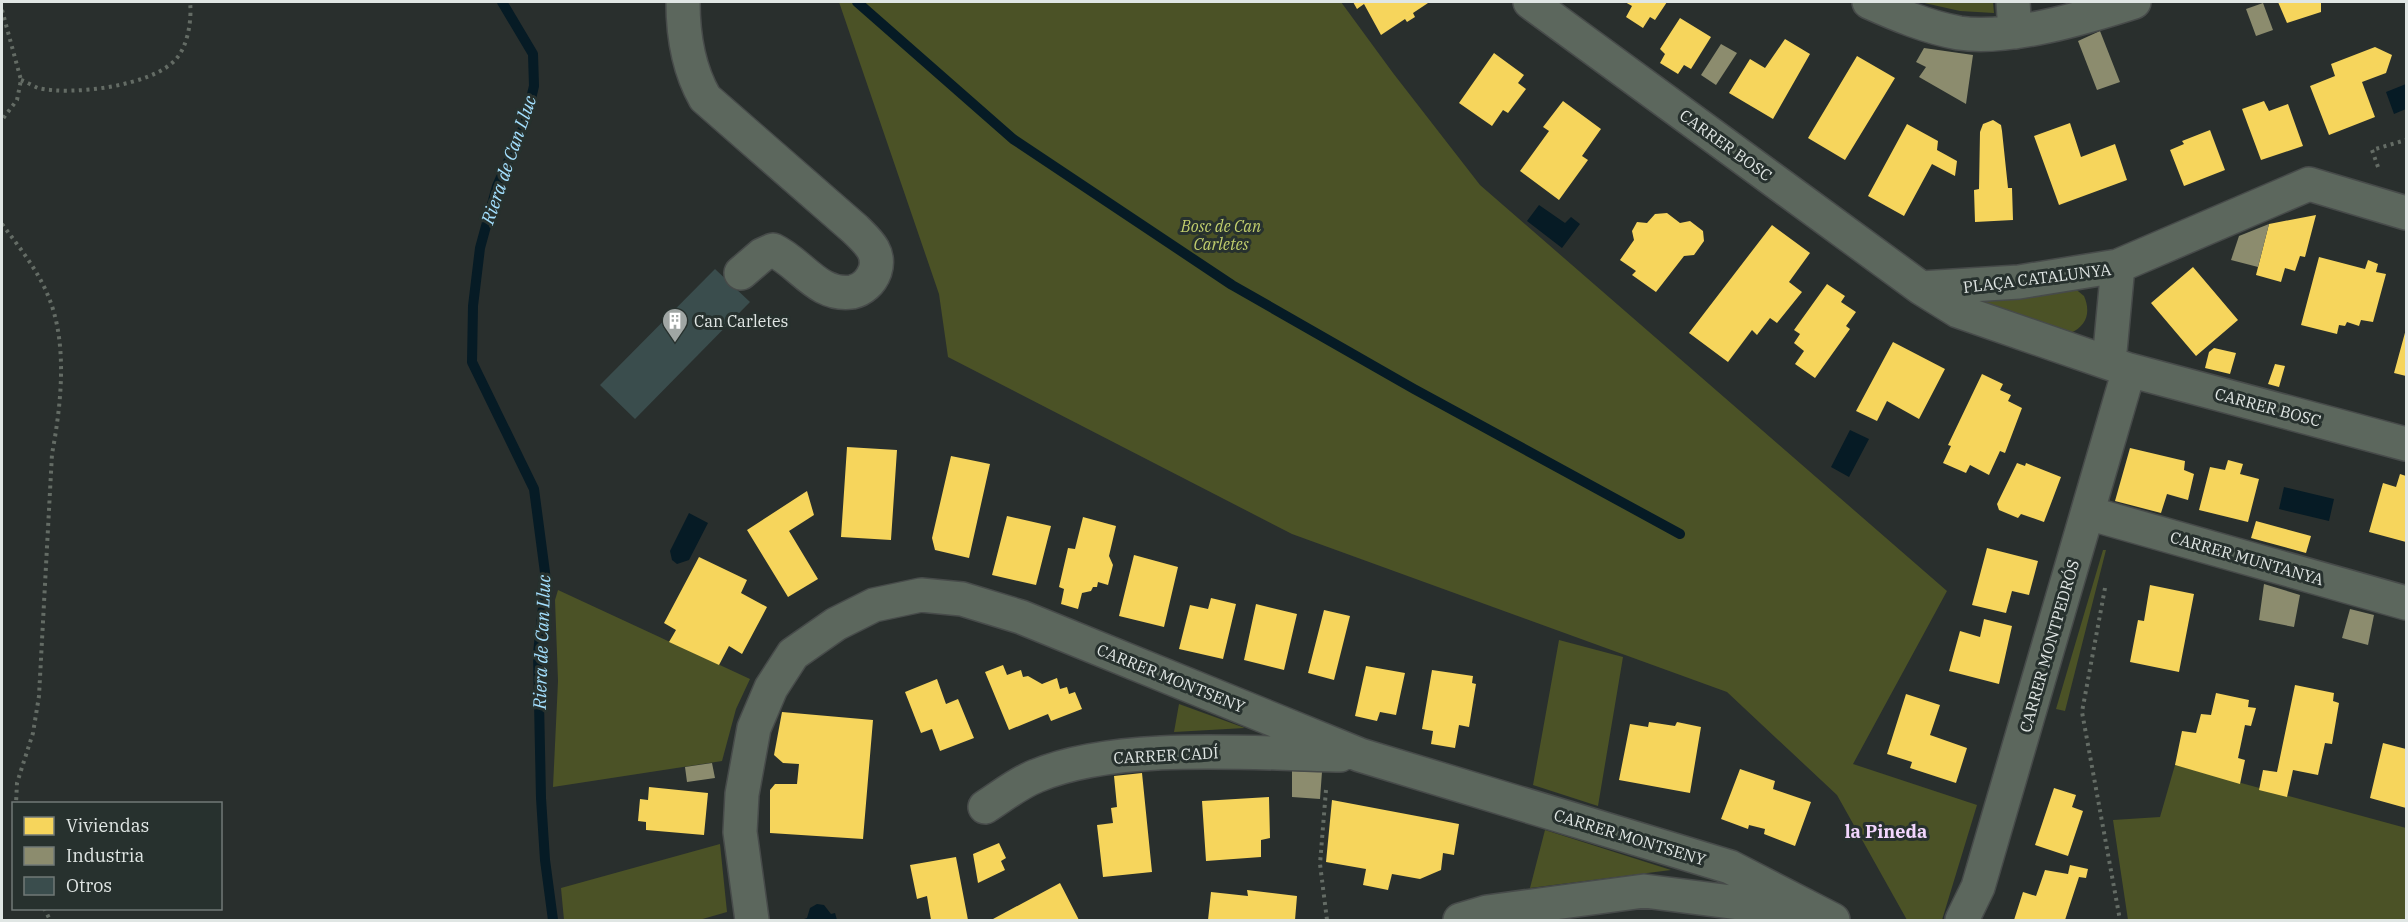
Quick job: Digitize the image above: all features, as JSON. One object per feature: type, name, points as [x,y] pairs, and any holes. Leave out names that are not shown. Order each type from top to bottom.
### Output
[{"type":"street","points":[[682,2],[692,66],[696,81],[705,98],[855,229],[874,249],[877,262],[874,274],[867,284],[858,291],[844,293],[820,286],[785,255],[773,250],[762,255],[741,273]]},
{"type":"street","name":"CARRER BOSC","points":[[1530,2],[1921,288]]},
{"type":"street","points":[[1869,2],[1905,19],[1961,33],[2014,16],[2089,16],[2134,2]]},
{"type":"street","points":[[2118,266],[2309,184],[2406,213]]},
{"type":"street","name":"PLAÇA CATALUNYA","points":[[2118,266],[2119,366],[1958,311],[1921,288],[2019,282],[2118,266]]},
{"type":"street","name":"CARRER BOSC","points":[[2119,366],[2406,444]]},
{"type":"street","name":"CARRER MONTPEDRÓS","points":[[1962,921],[1978,886],[2088,513],[2119,366]]},
{"type":"street","name":"CARRER MUNTANYA","points":[[2088,513],[2406,603]]},
{"type":"street","name":"CARRER MONTSENY","points":[[752,921],[740,832],[741,803],[752,738],[761,707],[781,670],[793,654],[836,624],[874,605],[921,595],[962,599],[1002,611],[1360,755],[1730,867],[1824,917]]},
{"type":"street","name":"CARRER CADÍ","points":[[985,807],[1034,776],[1081,761],[1218,752],[1360,755]]},
{"type":"street","points":[[1460,921],[1487,912],[1644,891],[1824,917]]},
{"type":"path","points":[[21,80],[38,88],[109,87],[163,70],[177,59],[186,39],[190,2]]},
{"type":"path","points":[[2,10],[21,80],[17,99],[2,120]]},
{"type":"path","points":[[2369,202],[2383,183],[2372,150],[2406,140]]},
{"type":"path","points":[[2,224],[36,271],[50,299],[60,365],[58,425],[52,454],[39,696],[33,733],[17,783],[16,802]]},
{"type":"path","points":[[2106,585],[2082,712],[2120,921]]},
{"type":"path","points":[[1326,783],[1320,864],[1327,921]]},
{"type":"green space","name":"Bosc de Can Carletes","points":[[839,2],[1341,2],[1480,185],[1947,591],[1853,764],[1977,805],[1942,920],[1907,920],[1837,795],[1727,692],[1292,534],[948,357],[939,294]]},
{"type":"green space","points":[[1920,2],[1993,2],[1994,13],[1960,11]]},
{"type":"green space","points":[[2073,287],[2084,296],[2087,313],[2080,327],[2070,333],[1979,307],[1978,297]]},
{"type":"green space","points":[[2103,550],[2106,550],[2065,711],[2056,709]]},
{"type":"green space","points":[[558,590],[750,679],[736,709],[722,761],[553,787],[558,681],[555,600]]},
{"type":"green space","points":[[1559,640],[1623,657],[1598,806],[1533,785]]},
{"type":"green space","points":[[1179,704],[1245,728],[1174,732]]},
{"type":"green space","points":[[2175,765],[2406,828],[2406,920],[2128,920],[2113,820],[2160,817]]},
{"type":"green space","points":[[1545,830],[1671,870],[1530,888]]},
{"type":"green space","points":[[720,844],[727,912],[699,920],[564,920],[561,888]]},
{"type":"water","points":[[2406,84],[2406,109],[2394,114],[2386,92]]},
{"type":"water","points":[[1539,205],[1565,223],[1571,217],[1580,224],[1562,248],[1527,221]]},
{"type":"water","points":[[1850,430],[1869,439],[1849,477],[1831,467]]},
{"type":"water","points":[[2284,487],[2334,499],[2329,521],[2279,509]]},
{"type":"water","points":[[689,513],[708,523],[689,560],[677,564],[672,560],[670,551]]},
{"type":"water","points":[[817,904],[824,905],[831,914],[835,913],[837,920],[801,920],[807,918],[810,908]]},
{"type":"building: Viviendas","points":[[1353,2],[1428,3],[1413,13],[1415,17],[1407,22],[1405,19],[1381,35],[1364,4],[1357,9]]},
{"type":"building: Viviendas","points":[[1625,2],[1667,2],[1655,20],[1650,17],[1643,28],[1626,17],[1632,6]]},
{"type":"building: Viviendas","points":[[2278,2],[2321,2],[2321,12],[2287,23]]},
{"type":"building: Viviendas","points":[[1680,18],[1711,37],[1691,69],[1684,65],[1678,74],[1660,63],[1665,54],[1660,49]]},
{"type":"building: Viviendas","points":[[1785,39],[1810,54],[1773,119],[1729,93],[1750,59],[1765,68]]},
{"type":"building: Viviendas","points":[[2375,47],[2392,55],[2386,73],[2362,82],[2375,117],[2329,135],[2310,86],[2335,76],[2331,64]]},
{"type":"building: Viviendas","points":[[1494,53],[1524,75],[1518,83],[1526,89],[1508,113],[1503,110],[1492,126],[1459,103]]},
{"type":"building: Viviendas","points":[[1857,56],[1895,78],[1845,160],[1808,138]]},
{"type":"building: Viviendas","points":[[1563,101],[1601,129],[1582,156],[1588,160],[1559,200],[1520,171],[1549,131],[1543,127]]},
{"type":"building: Viviendas","points":[[2264,101],[2269,111],[2288,104],[2303,146],[2261,160],[2242,109]]},
{"type":"building: Viviendas","points":[[1993,120],[2001,125],[2008,188],[2012,188],[2013,220],[1975,222],[1974,190],[1979,189],[1980,132],[1983,124]]},
{"type":"building: Viviendas","points":[[2070,123],[2081,157],[2115,144],[2127,180],[2059,205],[2034,136]]},
{"type":"building: Viviendas","points":[[1907,124],[1938,141],[1937,150],[1957,161],[1955,176],[1932,164],[1904,216],[1868,196]]},
{"type":"building: Viviendas","points":[[2210,130],[2225,170],[2184,186],[2170,150],[2184,144],[2182,141]]},
{"type":"building: Viviendas","points":[[1667,213],[1680,223],[1690,221],[1703,231],[1704,241],[1694,255],[1684,256],[1656,292],[1632,275],[1636,271],[1620,260],[1634,240],[1632,231],[1637,222],[1647,223],[1655,214]]},
{"type":"building: Viviendas","points":[[2316,215],[2305,257],[2300,256],[2295,271],[2285,268],[2281,282],[2256,275],[2269,224]]},
{"type":"building: Viviendas","points":[[1772,225],[1810,253],[1789,282],[1802,292],[1777,323],[1770,318],[1757,335],[1752,330],[1728,362],[1689,333]]},
{"type":"building: Viviendas","points":[[2319,257],[2365,269],[2368,260],[2378,264],[2376,272],[2386,274],[2373,322],[2361,320],[2359,326],[2347,322],[2345,326],[2339,325],[2337,334],[2301,325]]},
{"type":"building: Viviendas","points":[[2193,267],[2238,320],[2196,356],[2151,303]]},
{"type":"building: Viviendas","points":[[1827,284],[1845,296],[1841,302],[1856,312],[1846,326],[1850,329],[1815,378],[1795,364],[1804,351],[1794,343],[1800,334],[1794,330]]},
{"type":"building: Viviendas","points":[[2406,329],[2406,376],[2394,373]]},
{"type":"building: Viviendas","points":[[1893,342],[1945,369],[1919,419],[1887,401],[1877,421],[1856,411]]},
{"type":"building: Viviendas","points":[[2214,348],[2236,353],[2230,374],[2205,368],[2209,352]]},
{"type":"building: Viviendas","points":[[2275,364],[2285,366],[2279,387],[2268,384]]},
{"type":"building: Viviendas","points":[[1982,374],[2003,384],[2000,390],[2011,395],[2008,401],[2022,408],[2005,453],[2000,451],[1989,475],[1970,465],[1966,473],[1943,463],[1951,446],[1948,445]]},
{"type":"building: Viviendas","points":[[847,447],[897,450],[891,540],[841,537]]},
{"type":"building: Viviendas","points":[[2130,448],[2185,461],[2184,470],[2194,474],[2188,500],[2167,494],[2161,513],[2115,501]]},
{"type":"building: Viviendas","points":[[951,456],[990,464],[969,558],[935,550],[932,538]]},
{"type":"building: Viviendas","points":[[2228,460],[2243,464],[2240,474],[2259,479],[2248,522],[2199,510],[2210,467],[2225,470]]},
{"type":"building: Viviendas","points":[[2017,463],[2025,466],[2026,463],[2061,477],[2044,522],[2021,514],[2018,518],[1999,510],[1997,504]]},
{"type":"building: Viviendas","points":[[2400,474],[2406,476],[2406,542],[2369,532],[2383,483],[2396,487]]},
{"type":"building: Viviendas","points":[[807,491],[814,515],[789,531],[818,579],[788,597],[747,530]]},
{"type":"building: Viviendas","points":[[1007,516],[1051,526],[1036,585],[992,575]]},
{"type":"building: Viviendas","points":[[1083,517],[1116,526],[1109,556],[1113,565],[1108,585],[1098,582],[1097,587],[1082,593],[1078,609],[1061,604],[1064,589],[1059,587],[1068,548],[1075,549]]},
{"type":"building: Viviendas","points":[[2256,521],[2311,536],[2306,553],[2251,538]]},
{"type":"building: Viviendas","points":[[1987,548],[2038,561],[2029,595],[2012,591],[2006,613],[1972,605]]},
{"type":"building: Viviendas","points":[[1134,555],[1178,567],[1164,627],[1119,616]]},
{"type":"building: Viviendas","points":[[699,557],[747,580],[741,593],[767,607],[742,654],[729,646],[719,665],[669,642],[676,630],[664,623]]},
{"type":"building: Viviendas","points":[[2150,585],[2194,594],[2179,672],[2130,662],[2138,620],[2144,621]]},
{"type":"building: Viviendas","points":[[1211,598],[1236,604],[1223,659],[1179,649],[1190,605],[1208,609]]},
{"type":"building: Viviendas","points":[[1256,604],[1297,614],[1284,670],[1244,660]]},
{"type":"building: Viviendas","points":[[1324,610],[1350,616],[1334,680],[1308,673]]},
{"type":"building: Viviendas","points":[[1984,619],[2012,626],[1999,684],[1949,671],[1960,631],[1980,637]]},
{"type":"building: Viviendas","points":[[1003,665],[1007,675],[1021,670],[1023,677],[1028,676],[1042,684],[1057,678],[1060,689],[1067,687],[1069,694],[1075,692],[1082,709],[1051,721],[1048,714],[1009,730],[985,672]]},
{"type":"building: Viviendas","points":[[1366,666],[1405,673],[1396,715],[1380,712],[1377,721],[1355,716]]},
{"type":"building: Viviendas","points":[[1432,670],[1473,676],[1472,683],[1476,684],[1469,727],[1459,725],[1455,748],[1431,744],[1433,731],[1422,729]]},
{"type":"building: Viviendas","points":[[937,679],[946,704],[958,699],[974,738],[940,751],[932,729],[921,733],[905,692]]},
{"type":"building: Viviendas","points":[[2295,685],[2334,693],[2333,701],[2339,703],[2332,744],[2325,743],[2318,775],[2293,770],[2287,797],[2259,790],[2263,770],[2277,772]]},
{"type":"building: Viviendas","points":[[2216,693],[2249,700],[2248,707],[2256,708],[2251,726],[2245,725],[2238,758],[2245,760],[2240,784],[2175,765],[2182,731],[2196,733],[2201,714],[2211,715]]},
{"type":"building: Viviendas","points":[[1906,694],[1940,705],[1930,735],[1967,748],[1956,783],[1910,768],[1912,762],[1887,754]]},
{"type":"building: Viviendas","points":[[782,712],[873,720],[863,839],[770,833],[770,790],[775,784],[797,784],[799,764],[783,763],[774,755]]},
{"type":"building: Viviendas","points":[[1649,722],[1675,726],[1677,722],[1701,727],[1690,793],[1619,780],[1630,724],[1648,727]]},
{"type":"building: Viviendas","points":[[2383,743],[2406,749],[2406,808],[2370,798]]},
{"type":"building: Viviendas","points":[[1740,769],[1775,781],[1773,789],[1811,802],[1795,846],[1764,834],[1765,829],[1749,825],[1748,829],[1721,819]]},
{"type":"building: Viviendas","points":[[1142,773],[1152,872],[1103,877],[1097,825],[1113,823],[1111,808],[1117,807],[1114,776]]},
{"type":"building: Viviendas","points":[[649,787],[708,793],[704,835],[646,830],[646,822],[638,821],[640,799],[648,800]]},
{"type":"building: Viviendas","points":[[2054,788],[2076,795],[2072,807],[2083,811],[2068,856],[2035,845]]},
{"type":"building: Viviendas","points":[[1269,797],[1270,838],[1261,840],[1261,857],[1206,861],[1202,801]]},
{"type":"building: Viviendas","points":[[1332,800],[1459,824],[1454,855],[1443,853],[1441,870],[1420,879],[1392,874],[1388,890],[1363,885],[1366,869],[1326,862]]},
{"type":"building: Viviendas","points":[[999,843],[1006,858],[1001,861],[1005,870],[978,883],[973,854]]},
{"type":"building: Viviendas","points":[[956,857],[968,920],[931,920],[927,896],[917,899],[910,865]]},
{"type":"building: Viviendas","points":[[2070,865],[2088,869],[2086,878],[2079,877],[2065,920],[2014,920],[2023,892],[2036,896],[2045,870],[2068,874]]},
{"type":"building: Viviendas","points":[[1060,883],[1079,920],[993,919]]},
{"type":"building: Viviendas","points":[[1247,890],[1297,896],[1295,920],[1208,920],[1211,892],[1248,896]]},
{"type":"building: Industria","points":[[2263,3],[2273,30],[2256,36],[2246,9]]},
{"type":"building: Industria","points":[[2100,31],[2120,82],[2097,90],[2078,41]]},
{"type":"building: Industria","points":[[1721,44],[1737,53],[1716,85],[1701,75]]},
{"type":"building: Industria","points":[[1924,48],[1973,55],[1966,104],[1919,77],[1926,67],[1916,62]]},
{"type":"building: Industria","points":[[2269,224],[2258,267],[2231,260],[2239,236]]},
{"type":"building: Industria","points":[[2264,584],[2300,595],[2294,627],[2259,620]]},
{"type":"building: Industria","points":[[2350,609],[2374,615],[2368,645],[2342,638]]},
{"type":"building: Industria","points":[[712,763],[715,778],[687,782],[685,767]]},
{"type":"building: Industria","points":[[1292,771],[1322,772],[1320,799],[1292,797]]},
{"type":"building: Otros","name":"Can Carletes","points":[[715,269],[750,302],[635,419],[600,385]]},
{"type":"waterway","name":"Riera de Can Lluc","points":[[502,2],[533,54],[534,86],[525,124],[497,186],[480,248],[473,306],[472,362],[534,489],[546,580],[538,653],[541,798],[545,860],[553,920]]},
{"type":"waterway","points":[[857,2],[1013,139],[1232,285],[1414,389],[1680,534]]},
{"type":"place","name":"Can Carletes","points":[[675,344]]},
{"type":"district","name":"la Pineda","points":[[1886,832]]}]
